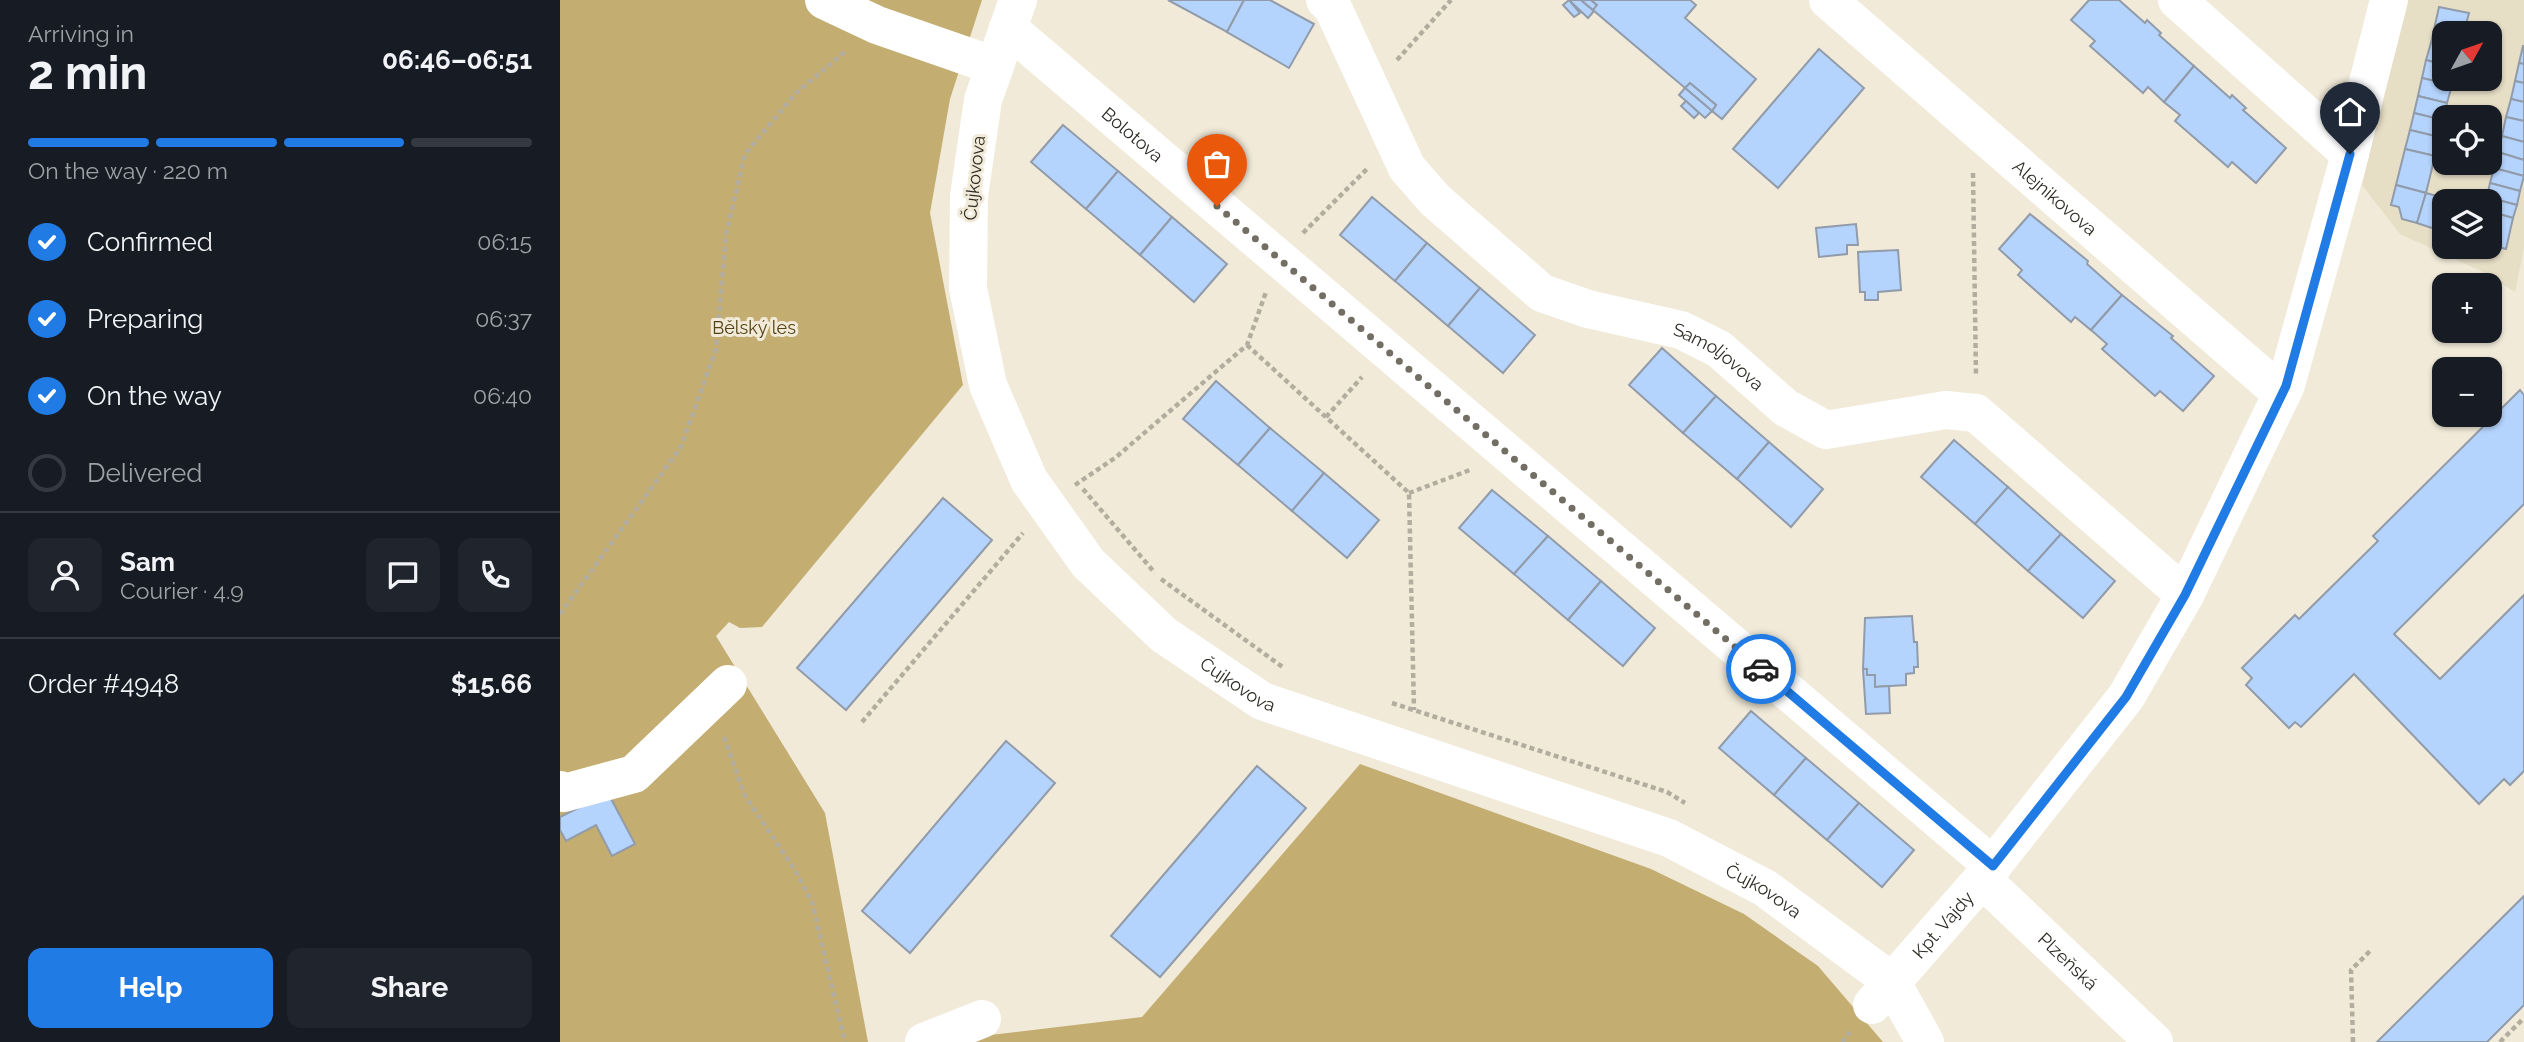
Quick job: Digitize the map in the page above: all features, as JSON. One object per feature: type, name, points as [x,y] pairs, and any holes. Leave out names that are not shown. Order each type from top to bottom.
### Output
[{"type":"street","points":[[824,0],[877,25],[995,66]]},
{"type":"street","name":"Samoljovova","points":[[1325,0],[1332,8],[1407,168],[1434,200],[1542,293],[1588,309],[1681,330],[1719,349],[1786,408],[1826,430],[1946,410],[1976,413]]},
{"type":"street","name":"Alejnikovova","points":[[1828,0],[2281,394]]},
{"type":"street","points":[[2177,0],[2350,154]]},
{"type":"street","name":"Kpt. Vajdy","points":[[1881,993],[1987,873],[2126,697],[2185,595],[2281,394],[2350,154],[2389,0]]},
{"type":"street","name":"Čujkovova","points":[[1013,14],[983,100],[969,196],[968,288],[988,385],[1029,480],[1088,563],[1164,635],[1262,701],[1669,838],[1765,888],[1881,993],[1925,1042]]},
{"type":"street","name":"Bolotova","points":[[1013,14],[1278,258],[1509,455],[1987,873]]},
{"type":"street","points":[[1976,413],[2185,595]]},
{"type":"street","points":[[560,790],[564,793],[635,774],[728,684]]},
{"type":"street","name":"Plzeňská","points":[[1987,873],[2154,1042]]},
{"type":"street","points":[[924,1042],[982,1019]]},
{"type":"path","points":[[1370,89],[1451,0]]},
{"type":"path","points":[[560,614],[681,447],[716,349],[726,235],[745,154],[796,93],[877,25]]},
{"type":"path","points":[[1973,126],[1976,413]]},
{"type":"path","points":[[862,722],[1046,504],[1115,458],[1247,345],[1278,258],[1395,142]]},
{"type":"path","points":[[1247,345],[1409,493],[1413,710]]},
{"type":"path","points":[[1326,417],[1386,350]]},
{"type":"path","points":[[1409,493],[1509,455]]},
{"type":"path","points":[[1078,483],[1158,577],[1285,669]]},
{"type":"path","points":[[728,684],[724,742],[744,796],[795,870],[812,902],[845,1042]]},
{"type":"path","points":[[1388,702],[1667,792],[1691,806]]},
{"type":"path","points":[[2353,1042],[2351,970],[2370,951]]},
{"type":"path","points":[[2500,1042],[2524,1018]]},
{"type":"shaded area","points":[[2404,0],[2524,0],[2524,248],[2515,292],[2502,284],[2502,273],[2484,273],[2455,259],[2502,259],[2502,189],[2432,189],[2432,249],[2400,234],[2362,185]]},
{"type":"green space","name":"Bělský les","points":[[560,0],[982,0],[950,99],[930,213],[963,385],[762,627],[740,628],[729,622],[716,636],[825,813],[868,1042],[560,1042]]},
{"type":"green space","points":[[1360,764],[1651,869],[1744,914],[1818,966],[1883,1042],[932,1042],[1142,1017]]},
{"type":"building","points":[[1168,0],[1244,0],[1227,32]]},
{"type":"building","points":[[1244,0],[1270,0],[1314,24],[1289,68],[1227,32]]},
{"type":"building","points":[[1569,0],[1581,0],[1594,11],[1588,18]]},
{"type":"building","points":[[1569,0],[1580,13],[1574,17],[1563,5]]},
{"type":"building","points":[[1581,0],[1591,0],[1597,5],[1593,10]]},
{"type":"building","points":[[1591,0],[1690,0],[1696,5],[1685,18],[1756,79],[1722,119],[1712,111],[1716,105],[1690,83],[1685,88],[1593,10],[1597,5]]},
{"type":"building","points":[[2089,0],[2119,0],[2145,23],[2147,20],[2161,33],[2159,35],[2194,66],[2164,102],[2148,87],[2143,93],[2090,46],[2095,41],[2071,20]]},
{"type":"building","points":[[2439,7],[2469,13],[2467,21],[2436,21]]},
{"type":"building","points":[[2431,43],[2432,43],[2432,62],[2426,60]]},
{"type":"building","points":[[2524,46],[2524,64],[2519,63]]},
{"type":"building","points":[[1819,49],[1864,88],[1778,188],[1733,149]]},
{"type":"building","points":[[2426,60],[2432,62],[2432,80],[2422,78]]},
{"type":"building","points":[[2519,63],[2524,64],[2524,83],[2515,81]]},
{"type":"building","points":[[2194,66],[2230,98],[2232,95],[2246,108],[2243,110],[2286,148],[2256,183],[2232,162],[2228,167],[2175,121],[2180,115],[2164,102]]},
{"type":"building","points":[[2422,78],[2432,80],[2432,91],[2450,91],[2447,103],[2418,96]]},
{"type":"building","points":[[2515,81],[2524,83],[2524,102],[2511,99]]},
{"type":"building","points":[[1690,83],[1716,105],[1712,111],[1685,88]]},
{"type":"building","points":[[1685,88],[1712,111],[1705,118],[1679,95]]},
{"type":"building","points":[[2418,96],[2447,103],[2432,105],[2432,117],[2414,113]]},
{"type":"building","points":[[2511,99],[2524,102],[2524,121],[2506,117]]},
{"type":"building","points":[[1686,101],[1699,113],[1694,118],[1681,106]]},
{"type":"building","points":[[2414,113],[2432,117],[2432,135],[2410,130]]},
{"type":"building","points":[[2506,117],[2524,121],[2524,142],[2502,136]]},
{"type":"building","points":[[1063,125],[1118,171],[1086,209],[1031,162]]},
{"type":"building","points":[[2410,130],[2432,135],[2432,155],[2405,149]]},
{"type":"building","points":[[2502,136],[2524,142],[2524,160],[2502,153]]},
{"type":"building","points":[[2405,149],[2432,155],[2426,193],[2396,185]]},
{"type":"building","points":[[2502,153],[2524,160],[2524,176],[2502,170]]},
{"type":"building","points":[[2502,170],[2524,176],[2520,191],[2490,183],[2492,175],[2502,175]]},
{"type":"building","points":[[1118,171],[1172,217],[1140,255],[1086,209]]},
{"type":"building","points":[[2490,183],[2520,191],[2517,205],[2502,201],[2502,189],[2489,189]]},
{"type":"building","points":[[2396,185],[2426,193],[2417,223],[2402,219],[2399,207],[2391,205]]},
{"type":"building","points":[[2426,193],[2432,195],[2432,228],[2417,223]]},
{"type":"building","points":[[1372,197],[1427,243],[1395,281],[1340,235]]},
{"type":"building","points":[[2502,201],[2517,205],[2513,218],[2502,215]]},
{"type":"building","points":[[2030,214],[2088,261],[2087,264],[2122,295],[2091,330],[2075,317],[2071,322],[2018,275],[2022,270],[1999,249]]},
{"type":"building","points":[[2502,215],[2513,218],[2506,249],[2502,248]]},
{"type":"building","points":[[1172,217],[1227,264],[1194,302],[1140,255]]},
{"type":"building","points":[[1856,224],[1858,245],[1847,245],[1847,254],[1819,257],[1816,228]]},
{"type":"building","points":[[1427,243],[1480,288],[1448,326],[1395,281]]},
{"type":"building","points":[[1898,250],[1901,290],[1878,292],[1878,300],[1865,300],[1865,292],[1860,292],[1858,252]]},
{"type":"building","points":[[1480,288],[1535,335],[1503,373],[1448,326]]},
{"type":"building","points":[[2122,295],[2173,336],[2171,338],[2214,376],[2183,411],[2160,391],[2155,396],[2102,349],[2107,344],[2091,330]]},
{"type":"building","points":[[1662,348],[1716,396],[1683,433],[1629,385]]},
{"type":"building","points":[[1216,381],[1270,428],[1238,465],[1183,419]]},
{"type":"building","points":[[2520,390],[2524,395],[2524,504],[2394,634],[2440,679],[2524,595],[2524,771],[2510,785],[2504,779],[2479,804],[2354,674],[2301,727],[2295,722],[2289,728],[2246,685],[2252,678],[2242,668],[2295,615],[2299,619],[2378,541],[2373,536],[2483,427],[2502,427],[2502,408]]},
{"type":"building","points":[[1716,396],[1769,442],[1737,479],[1683,433]]},
{"type":"building","points":[[1270,428],[1324,473],[1292,511],[1238,465]]},
{"type":"building","points":[[1954,440],[2008,487],[1975,524],[1921,477]]},
{"type":"building","points":[[1769,442],[1823,489],[1791,527],[1737,479]]},
{"type":"building","points":[[1324,473],[1379,520],[1347,558],[1292,511]]},
{"type":"building","points":[[2008,487],[2061,534],[2028,571],[1975,524]]},
{"type":"building","points":[[1492,490],[1548,536],[1514,574],[1459,528]]},
{"type":"building","points":[[943,498],[992,540],[846,710],[797,668]]},
{"type":"building","points":[[2061,534],[2115,581],[2083,618],[2028,571]]},
{"type":"building","points":[[1548,536],[1601,581],[1568,620],[1514,574]]},
{"type":"building","points":[[1601,581],[1655,628],[1623,666],[1568,620]]},
{"type":"building","points":[[1912,616],[1918,667],[1914,667],[1914,673],[1906,674],[1906,685],[1875,687],[1875,675],[1867,675],[1867,669],[1863,669],[1865,618]]},
{"type":"building","points":[[1863,669],[1867,669],[1867,675],[1875,675],[1875,687],[1889,686],[1890,713],[1866,714]]},
{"type":"building","points":[[1751,711],[1806,758],[1774,795],[1719,748]]},
{"type":"building","points":[[1006,741],[1055,783],[910,953],[862,911]]},
{"type":"building","points":[[1806,758],[1859,803],[1827,840],[1774,795]]},
{"type":"building","points":[[1257,766],[1306,808],[1160,977],[1111,936]]},
{"type":"building","points":[[608,793],[635,844],[612,856],[596,825],[566,841],[560,830],[560,817]]},
{"type":"building","points":[[1859,803],[1914,850],[1882,887],[1827,840]]},
{"type":"building","points":[[2524,896],[2524,1005],[2487,1042],[2377,1042]]},
{"type":"way so far","points":[[1217,206],[1761,669]]},
{"type":"route","points":[[1761,669],[1993,866],[2126,697],[2185,595],[2286,386],[2350,154]]}]
